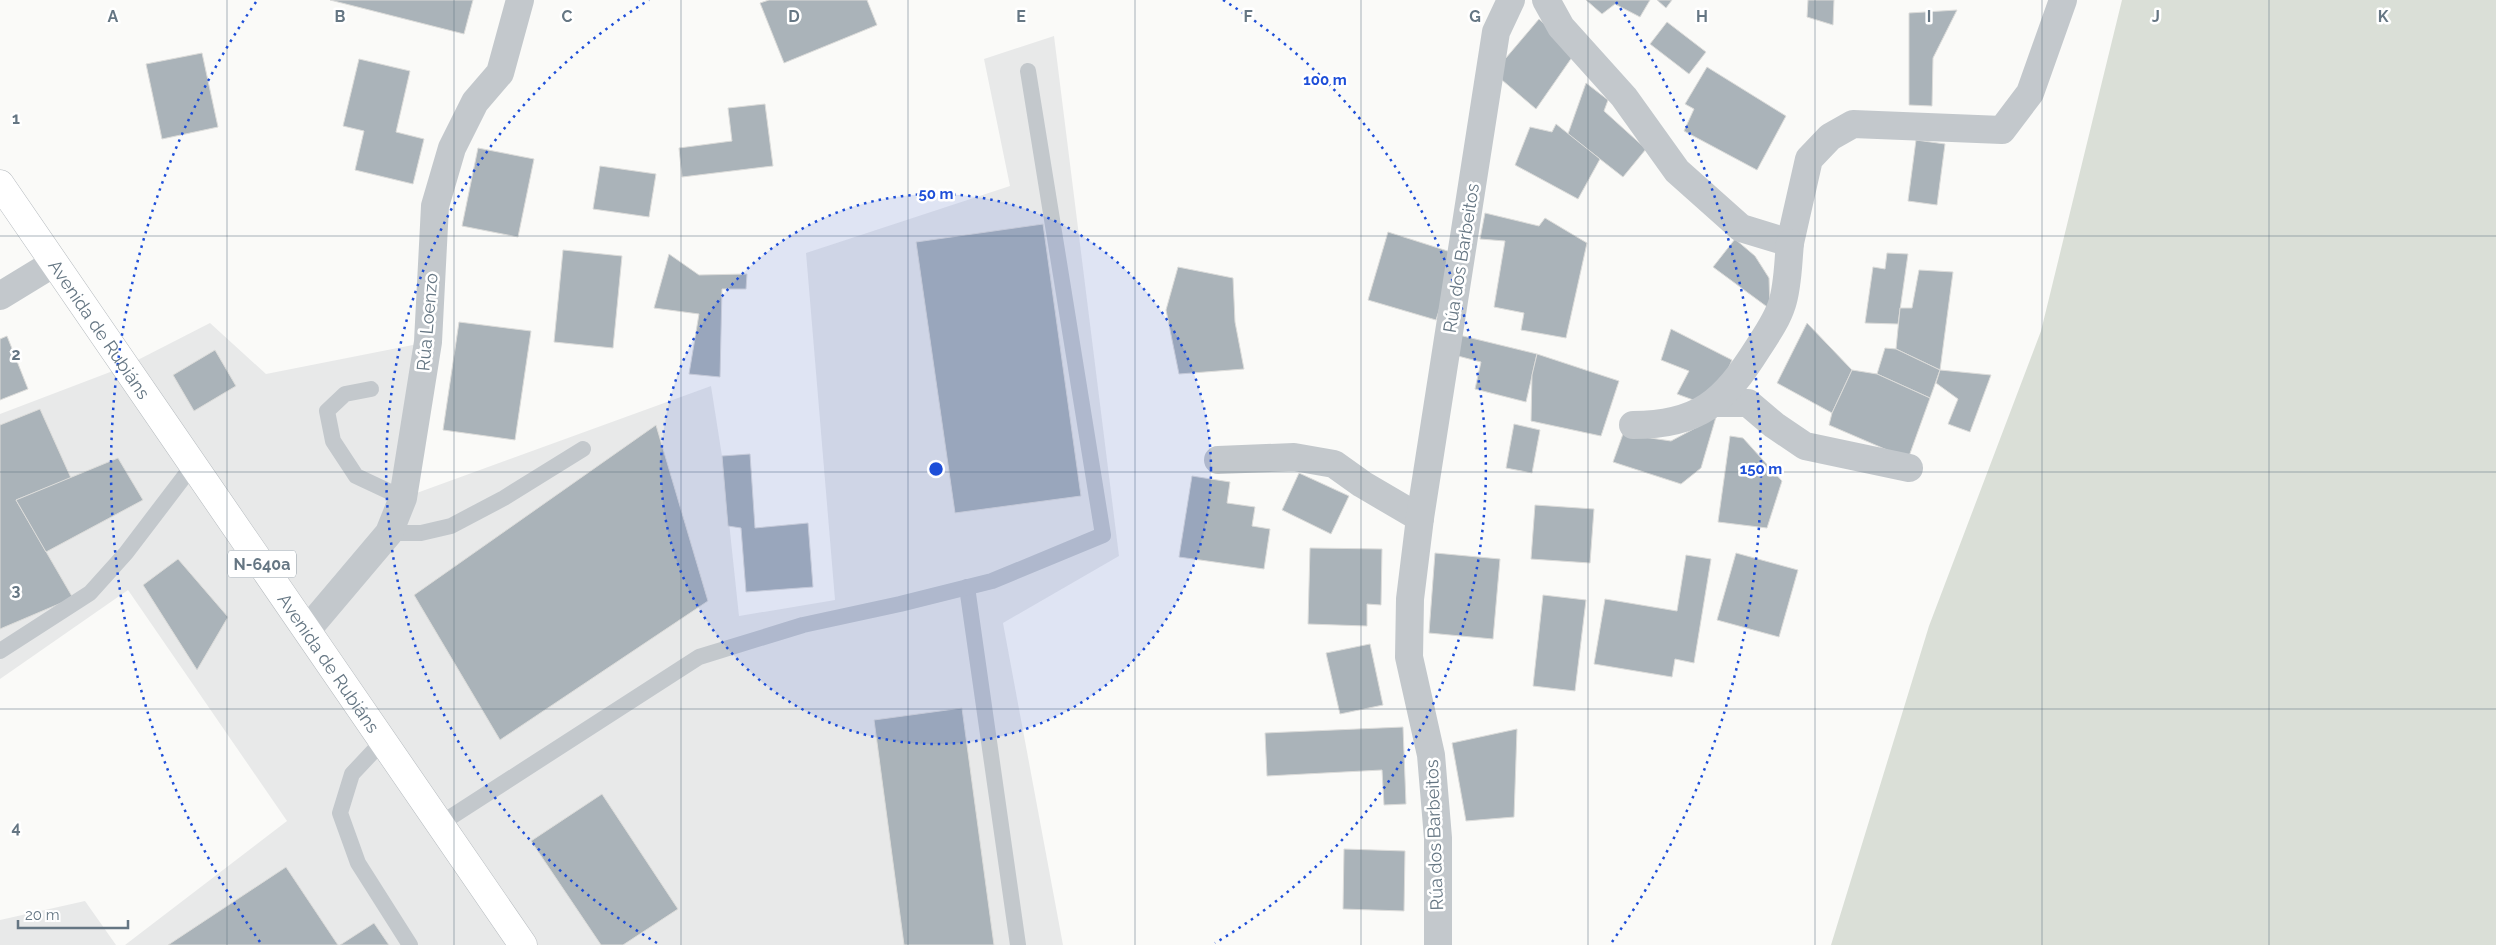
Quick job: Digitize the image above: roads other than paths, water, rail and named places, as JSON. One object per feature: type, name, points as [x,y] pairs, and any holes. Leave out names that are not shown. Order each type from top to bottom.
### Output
[{"type":"main road","name":"Avenida de Rubiáns","points":[[0,184],[523,945]]},
{"type":"street","name":"Rúa Loenzo","points":[[307,630],[389,533],[403,498],[428,342],[435,206],[452,148],[475,102],[500,73],[520,0]]},
{"type":"street","name":"Rúa dos Barbeitos","points":[[1438,945],[1438,838],[1431,755],[1409,657],[1410,599],[1420,518],[1496,32],[1510,0]]},
{"type":"street","points":[[1546,0],[1561,26],[1624,97],[1677,171],[1741,228],[1790,243]]},
{"type":"street","points":[[1633,425],[1653,425],[1692,416],[1716,403],[1744,370],[1771,328],[1782,304],[1790,243],[1809,158],[1830,137],[1853,124],[2002,130],[2030,93],[2063,0]]},
{"type":"street","points":[[0,296],[54,263]]},
{"type":"street","points":[[1716,403],[1748,403],[1774,426],[1805,446],[1909,468]]},
{"type":"street","points":[[1218,460],[1294,457],[1334,464],[1362,484],[1420,518]]},
{"type":"lane","points":[[440,824],[698,657],[803,625],[992,581],[1103,536],[1028,71]]},
{"type":"lane","points":[[371,389],[345,394],[326,411],[333,441],[356,476],[403,498]]},
{"type":"lane","points":[[389,533],[421,533],[451,526],[504,498],[583,449]]},
{"type":"lane","points":[[0,651],[90,594],[131,547],[193,465]]},
{"type":"lane","points":[[967,587],[1018,945]]},
{"type":"lane","points":[[383,741],[352,774],[340,813],[358,863],[410,945]]}]
